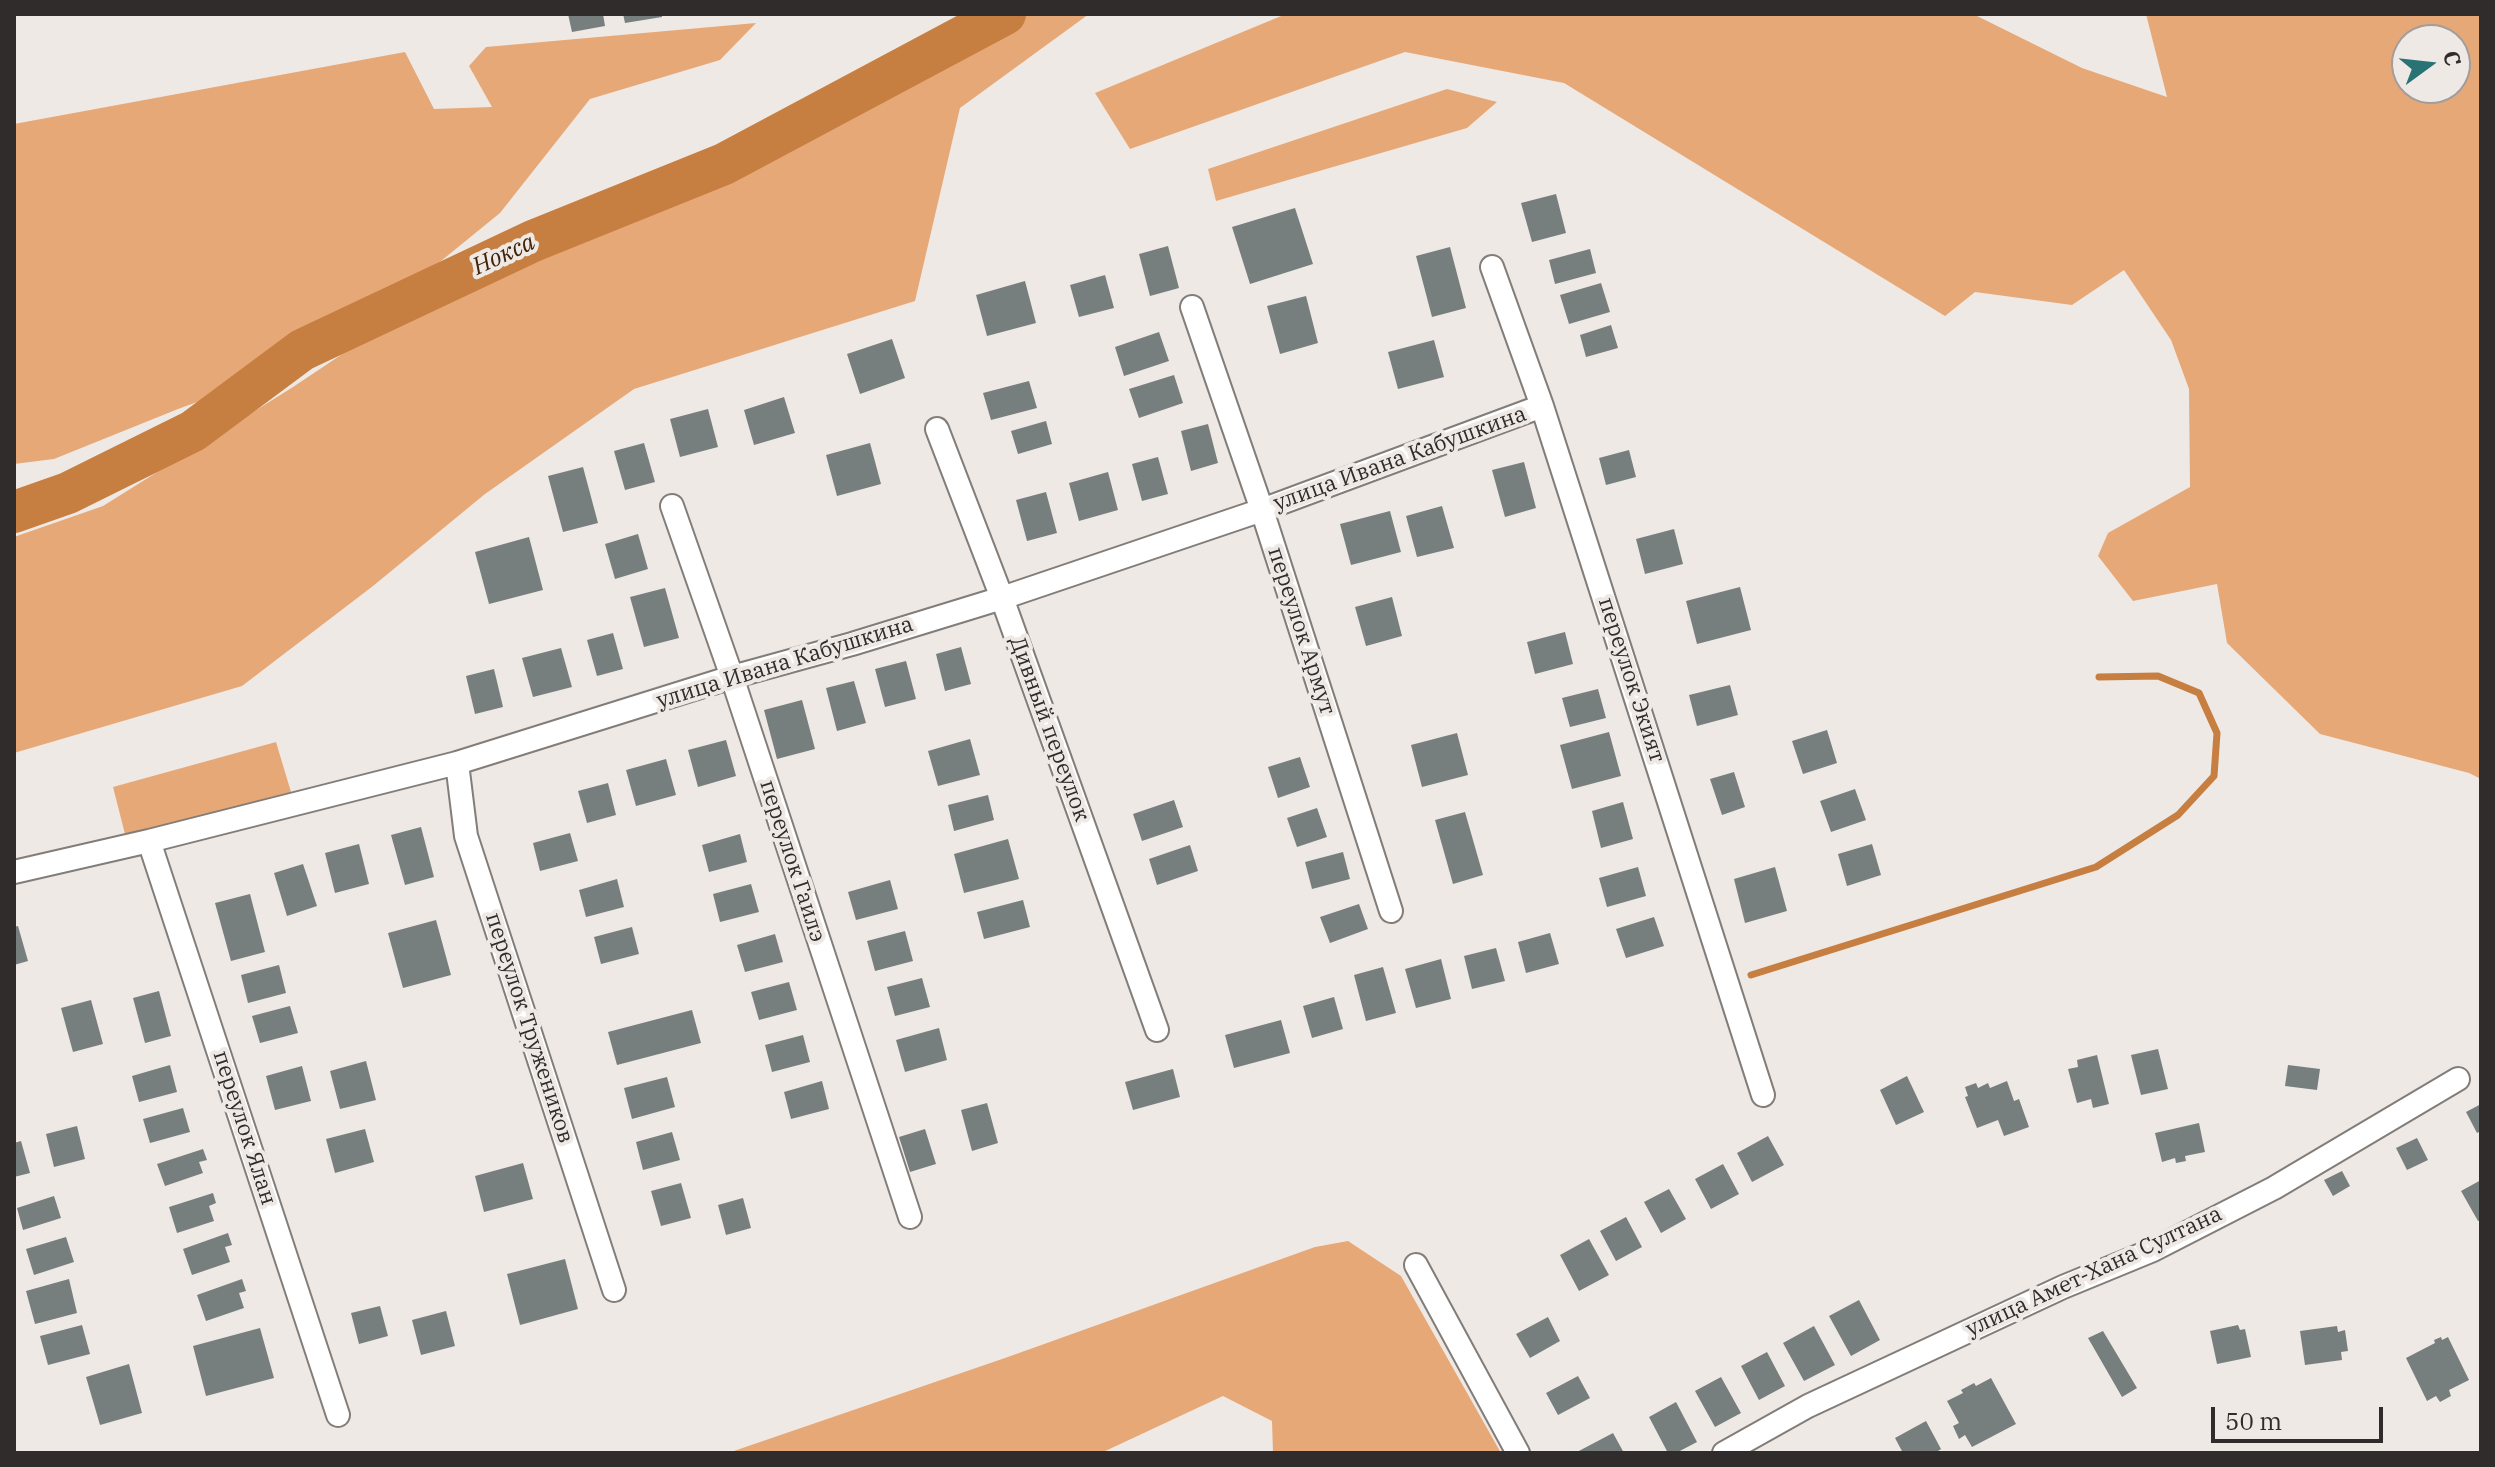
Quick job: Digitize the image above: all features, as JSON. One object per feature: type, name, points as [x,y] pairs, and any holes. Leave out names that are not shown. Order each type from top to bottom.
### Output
[{"type":"street","name":"переулок Экият","points":[[1492,267],[1542,406],[1763,1095]]},
{"type":"street","name":"переулок Армут","points":[[1192,307],[1262,510],[1391,911]]},
{"type":"street","name":"улица Ивана Кабушкина","points":[[14,872],[457,763],[732,677],[852,644],[1002,598],[1262,510],[1542,406]]},
{"type":"street","name":"Дивный переулок","points":[[937,429],[1002,598],[1157,1030]]},
{"type":"street","name":"переулок Гаилэ","points":[[672,506],[732,677],[910,1217]]},
{"type":"street","name":"переулок Тружеников","points":[[457,763],[466,836],[614,1290]]},
{"type":"street","name":"переулок Ялан","points":[[149,841],[338,1415]]},
{"type":"street","name":"улица Амет-Хана Султана","points":[[1724,1453],[1808,1406],[2063,1287],[2153,1250],[2274,1188],[2458,1079]]},
{"type":"street","points":[[1416,1265],[1518,1453]]},
{"type":"shaded area","points":[[966,14],[1089,14],[960,108],[915,301],[634,389],[485,494],[373,586],[242,686],[14,753],[14,537],[103,506],[293,387],[540,222],[757,128],[891,60]]},
{"type":"shaded area","points":[[1286,14],[1973,14],[2082,68],[2167,97],[2146,14],[2481,14],[2481,779],[2469,773],[2320,734],[2227,643],[2217,584],[2133,601],[2098,556],[2108,533],[2190,487],[2189,389],[2171,340],[2124,270],[2072,305],[1975,292],[1945,316],[1564,83],[1405,52],[1130,149],[1095,93]]},
{"type":"shaded area","points":[[756,23],[720,60],[590,99],[500,213],[361,326],[271,375],[54,459],[14,464],[14,124],[405,52],[434,109],[492,107],[469,66],[486,47]]},
{"type":"shaded area","points":[[1447,89],[1497,102],[1467,128],[1216,201],[1208,169]]},
{"type":"shaded area","points":[[276,742],[291,792],[126,838],[113,787]]},
{"type":"shaded area","points":[[1348,1241],[1401,1276],[1501,1453],[1273,1453],[1272,1421],[1223,1396],[1101,1453],[728,1453],[1315,1247]]},
{"type":"building","points":[[568,14],[603,14],[605,26],[572,32]]},
{"type":"building","points":[[623,14],[662,14],[662,17],[625,23]]},
{"type":"building","points":[[1556,194],[1566,233],[1532,242],[1521,203]]},
{"type":"building","points":[[1295,208],[1313,264],[1250,284],[1232,227]]},
{"type":"building","points":[[1168,246],[1179,288],[1150,296],[1139,254]]},
{"type":"building","points":[[1450,247],[1466,308],[1432,317],[1416,256]]},
{"type":"building","points":[[1590,249],[1596,273],[1555,284],[1549,260]]},
{"type":"building","points":[[1105,275],[1114,308],[1079,317],[1070,285]]},
{"type":"building","points":[[1025,281],[1036,323],[987,336],[976,295]]},
{"type":"building","points":[[1601,283],[1610,312],[1569,324],[1560,295]]},
{"type":"building","points":[[1306,296],[1318,343],[1280,354],[1267,306]]},
{"type":"building","points":[[1611,325],[1618,348],[1586,357],[1580,335]]},
{"type":"building","points":[[1159,332],[1169,361],[1124,376],[1115,347]]},
{"type":"building","points":[[892,339],[905,378],[860,394],[847,354]]},
{"type":"building","points":[[1434,340],[1444,377],[1398,389],[1388,352]]},
{"type":"building","points":[[1174,375],[1183,403],[1139,418],[1129,389]]},
{"type":"building","points":[[1029,381],[1037,408],[991,420],[983,393]]},
{"type":"building","points":[[784,397],[795,433],[754,445],[744,410]]},
{"type":"building","points":[[708,409],[718,447],[680,457],[670,419]]},
{"type":"building","points":[[1046,421],[1052,444],[1018,454],[1011,431]]},
{"type":"building","points":[[1208,424],[1218,463],[1191,471],[1181,431]]},
{"type":"building","points":[[644,443],[655,482],[625,490],[614,451]]},
{"type":"building","points":[[870,443],[881,484],[837,496],[826,455]]},
{"type":"building","points":[[1629,450],[1636,477],[1606,485],[1599,458]]},
{"type":"building","points":[[1158,457],[1168,494],[1142,501],[1132,464]]},
{"type":"building","points":[[1524,462],[1536,508],[1505,517],[1492,470]]},
{"type":"building","points":[[583,467],[598,523],[563,532],[548,476]]},
{"type":"building","points":[[1108,472],[1118,510],[1079,521],[1069,483]]},
{"type":"building","points":[[1046,492],[1057,533],[1027,541],[1016,500]]},
{"type":"building","points":[[1442,506],[1454,548],[1417,557],[1406,516]]},
{"type":"building","points":[[1390,511],[1401,552],[1351,565],[1340,524]]},
{"type":"building","points":[[1674,529],[1683,564],[1645,574],[1636,539]]},
{"type":"building","points":[[638,534],[648,569],[615,579],[605,544]]},
{"type":"building","points":[[529,537],[543,590],[489,604],[475,552]]},
{"type":"building","points":[[1740,587],[1751,630],[1697,644],[1686,601]]},
{"type":"building","points":[[665,588],[679,638],[644,647],[630,597]]},
{"type":"building","points":[[1392,597],[1402,636],[1366,646],[1355,607]]},
{"type":"building","points":[[1565,632],[1573,664],[1535,674],[1527,642]]},
{"type":"building","points":[[613,633],[623,669],[597,676],[587,640]]},
{"type":"building","points":[[961,647],[971,684],[945,691],[936,654]]},
{"type":"building","points":[[561,648],[572,687],[533,697],[522,658]]},
{"type":"building","points":[[906,661],[916,699],[885,707],[875,669]]},
{"type":"building","points":[[494,669],[503,707],[475,714],[466,676]]},
{"type":"building","points":[[854,681],[866,723],[837,731],[826,688]]},
{"type":"building","points":[[1730,685],[1738,715],[1697,726],[1689,695]]},
{"type":"building","points":[[1598,689],[1606,718],[1570,727],[1562,698]]},
{"type":"building","points":[[802,700],[815,749],[777,759],[764,710]]},
{"type":"building","points":[[1827,730],[1837,763],[1803,774],[1792,741]]},
{"type":"building","points":[[1609,732],[1621,776],[1572,789],[1560,745]]},
{"type":"building","points":[[1457,733],[1468,775],[1422,787],[1411,745]]},
{"type":"building","points":[[970,739],[980,775],[938,786],[928,751]]},
{"type":"building","points":[[726,740],[736,776],[698,787],[688,750]]},
{"type":"building","points":[[1300,757],[1310,787],[1278,798],[1268,767]]},
{"type":"building","points":[[666,759],[676,795],[636,806],[626,770]]},
{"type":"building","points":[[1734,772],[1745,807],[1722,815],[1710,779]]},
{"type":"building","points":[[608,783],[616,815],[587,823],[578,791]]},
{"type":"building","points":[[1855,789],[1866,820],[1831,832],[1820,801]]},
{"type":"building","points":[[988,795],[994,820],[954,831],[948,805]]},
{"type":"building","points":[[1174,800],[1183,827],[1142,841],[1133,814]]},
{"type":"building","points":[[1623,802],[1633,839],[1601,848],[1592,811]]},
{"type":"building","points":[[1317,808],[1327,837],[1297,847],[1287,818]]},
{"type":"building","points":[[1465,812],[1483,875],[1453,884],[1435,820]]},
{"type":"building","points":[[421,827],[434,877],[405,885],[391,835]]},
{"type":"building","points":[[570,833],[578,861],[540,871],[533,843]]},
{"type":"building","points":[[740,834],[747,862],[709,872],[702,845]]},
{"type":"building","points":[[1008,839],[1019,879],[964,893],[954,854]]},
{"type":"building","points":[[359,844],[369,884],[335,893],[325,853]]},
{"type":"building","points":[[1872,844],[1881,875],[1847,886],[1838,854]]},
{"type":"building","points":[[1190,845],[1198,871],[1157,885],[1149,859]]},
{"type":"building","points":[[1343,852],[1350,879],[1312,889],[1305,862]]},
{"type":"building","points":[[303,864],[317,906],[287,916],[274,873]]},
{"type":"building","points":[[1638,867],[1646,896],[1607,907],[1599,878]]},
{"type":"building","points":[[1775,867],[1787,911],[1745,923],[1734,879]]},
{"type":"building","points":[[617,879],[624,907],[586,917],[579,890]]},
{"type":"building","points":[[890,880],[898,909],[856,920],[848,892]]},
{"type":"building","points":[[751,884],[759,912],[720,922],[713,894]]},
{"type":"building","points":[[250,894],[265,952],[231,961],[215,903]]},
{"type":"building","points":[[1023,900],[1030,927],[984,939],[977,912]]},
{"type":"building","points":[[1359,904],[1368,929],[1330,943],[1320,917]]},
{"type":"building","points":[[1654,917],[1664,946],[1626,958],[1616,929]]},
{"type":"building","points":[[436,920],[451,975],[403,988],[388,933]]},
{"type":"building","points":[[18,926],[28,961],[14,965],[14,927]]},
{"type":"building","points":[[632,927],[639,954],[601,964],[594,937]]},
{"type":"building","points":[[905,931],[913,961],[875,971],[867,941]]},
{"type":"building","points":[[1550,933],[1559,964],[1526,973],[1518,942]]},
{"type":"building","points":[[775,934],[783,962],[745,972],[737,945]]},
{"type":"building","points":[[1496,948],[1505,981],[1472,989],[1464,956]]},
{"type":"building","points":[[1441,959],[1451,999],[1416,1008],[1405,969]]},
{"type":"building","points":[[279,965],[286,993],[248,1003],[241,975]]},
{"type":"building","points":[[1383,967],[1396,1013],[1366,1021],[1354,975]]},
{"type":"building","points":[[922,978],[930,1007],[895,1016],[887,987]]},
{"type":"building","points":[[789,982],[797,1010],[759,1020],[751,992]]},
{"type":"building","points":[[159,991],[171,1036],[145,1043],[133,998]]},
{"type":"building","points":[[1334,997],[1343,1029],[1312,1038],[1303,1006]]},
{"type":"building","points":[[91,1000],[103,1044],[73,1052],[61,1008]]},
{"type":"building","points":[[290,1006],[298,1033],[260,1043],[252,1016]]},
{"type":"building","points":[[692,1010],[701,1043],[617,1065],[608,1032]]},
{"type":"building","points":[[1281,1020],[1290,1053],[1234,1068],[1225,1035]]},
{"type":"building","points":[[939,1028],[947,1060],[905,1072],[896,1040]]},
{"type":"building","points":[[803,1035],[810,1062],[772,1072],[765,1045]]},
{"type":"building","points":[[2158,1049],[2168,1089],[2141,1095],[2131,1055]]},
{"type":"building","points":[[2097,1055],[2109,1104],[2093,1108],[2091,1099],[2077,1103],[2068,1069],[2078,1067],[2077,1060]]},
{"type":"building","points":[[366,1061],[376,1100],[340,1109],[330,1071]]},
{"type":"building","points":[[170,1065],[177,1092],[139,1102],[132,1076]]},
{"type":"building","points":[[2288,1065],[2320,1069],[2317,1090],[2285,1086]]},
{"type":"building","points":[[302,1066],[311,1101],[275,1110],[266,1076]]},
{"type":"building","points":[[1173,1069],[1180,1097],[1133,1110],[1125,1082]]},
{"type":"building","points":[[1907,1076],[1924,1112],[1896,1125],[1880,1090]]},
{"type":"building","points":[[667,1077],[675,1107],[632,1119],[624,1088]]},
{"type":"building","points":[[822,1081],[829,1109],[791,1119],[784,1092]]},
{"type":"building","points":[[2007,1081],[2014,1101],[2019,1099],[2029,1127],[2004,1136],[1998,1120],[1977,1128],[1965,1097],[1968,1096],[1965,1087],[1976,1083],[1978,1088],[1988,1083],[1990,1088]]},
{"type":"building","points":[[987,1103],[998,1143],[972,1151],[961,1110]]},
{"type":"building","points":[[2481,1104],[2481,1131],[2477,1133],[2466,1112]]},
{"type":"building","points":[[183,1108],[190,1132],[150,1143],[143,1119]]},
{"type":"building","points":[[2199,1123],[2205,1152],[2185,1156],[2186,1161],[2176,1163],[2175,1158],[2162,1162],[2155,1133]]},
{"type":"building","points":[[77,1126],[85,1159],[54,1167],[46,1134]]},
{"type":"building","points":[[365,1129],[374,1162],[335,1173],[326,1139]]},
{"type":"building","points":[[925,1129],[936,1164],[910,1172],[899,1137]]},
{"type":"building","points":[[672,1132],[680,1160],[643,1170],[636,1142]]},
{"type":"building","points":[[1768,1136],[1784,1165],[1752,1182],[1737,1153]]},
{"type":"building","points":[[2417,1138],[2428,1160],[2407,1170],[2396,1148]]},
{"type":"building","points":[[21,1141],[30,1173],[14,1177],[14,1143]]},
{"type":"building","points":[[203,1149],[207,1160],[199,1162],[203,1173],[165,1186],[157,1164]]},
{"type":"building","points":[[523,1163],[533,1199],[484,1212],[475,1176]]},
{"type":"building","points":[[1723,1164],[1739,1194],[1711,1209],[1695,1179]]},
{"type":"building","points":[[2342,1171],[2350,1186],[2333,1196],[2324,1180]]},
{"type":"building","points":[[2481,1180],[2481,1220],[2478,1221],[2461,1191]]},
{"type":"building","points":[[681,1183],[691,1218],[661,1226],[651,1191]]},
{"type":"building","points":[[1669,1189],[1686,1219],[1661,1233],[1644,1202]]},
{"type":"building","points":[[213,1193],[216,1203],[209,1206],[214,1221],[177,1233],[169,1207]]},
{"type":"building","points":[[54,1196],[61,1218],[23,1230],[17,1208]]},
{"type":"building","points":[[743,1198],[751,1228],[726,1235],[718,1205]]},
{"type":"building","points":[[1626,1217],[1642,1247],[1616,1261],[1600,1231]]},
{"type":"building","points":[[228,1233],[232,1245],[225,1247],[230,1262],[192,1275],[183,1249]]},
{"type":"building","points":[[66,1237],[74,1262],[34,1275],[26,1249]]},
{"type":"building","points":[[1589,1239],[1609,1275],[1579,1291],[1560,1255]]},
{"type":"building","points":[[565,1259],[578,1309],[520,1325],[507,1274]]},
{"type":"building","points":[[69,1279],[77,1313],[35,1324],[26,1291]]},
{"type":"building","points":[[242,1279],[246,1291],[239,1293],[244,1308],[206,1321],[197,1295]]},
{"type":"building","points":[[1859,1300],[1880,1340],[1851,1356],[1829,1316]]},
{"type":"building","points":[[380,1306],[388,1336],[359,1344],[351,1313]]},
{"type":"building","points":[[446,1311],[455,1346],[421,1355],[412,1320]]},
{"type":"building","points":[[1548,1317],[1560,1341],[1530,1358],[1516,1334]]},
{"type":"building","points":[[82,1325],[90,1354],[48,1365],[40,1336]]},
{"type":"building","points":[[2238,1325],[2240,1330],[2245,1329],[2251,1357],[2217,1364],[2210,1331]]},
{"type":"building","points":[[1814,1326],[1835,1365],[1804,1381],[1783,1343]]},
{"type":"building","points":[[2337,1326],[2338,1332],[2345,1330],[2348,1351],[2341,1352],[2342,1360],[2305,1365],[2300,1331]]},
{"type":"building","points":[[260,1328],[274,1378],[206,1396],[193,1346]]},
{"type":"building","points":[[2103,1331],[2137,1388],[2122,1397],[2088,1338]]},
{"type":"building","points":[[2441,1337],[2442,1340],[2448,1337],[2469,1380],[2449,1390],[2451,1396],[2440,1402],[2436,1396],[2427,1401],[2406,1358]]},
{"type":"building","points":[[1767,1352],[1785,1386],[1759,1400],[1741,1366]]},
{"type":"building","points":[[129,1364],[142,1413],[100,1425],[86,1377]]},
{"type":"building","points":[[1578,1376],[1590,1398],[1558,1415],[1546,1393]]},
{"type":"building","points":[[1721,1377],[1741,1413],[1715,1427],[1695,1391]]},
{"type":"building","points":[[1991,1378],[2016,1424],[1972,1447],[1965,1435],[1959,1439],[1953,1426],[1959,1423],[1947,1401],[1974,1383],[1976,1386]]},
{"type":"building","points":[[1676,1402],[1697,1442],[1676,1453],[1668,1453],[1649,1417]]},
{"type":"building","points":[[1926,1421],[1941,1449],[1935,1453],[1903,1453],[1895,1438]]},
{"type":"building","points":[[1613,1433],[1624,1453],[1575,1453]]},
{"type":"waterway","name":"Нокса","points":[[14,512],[68,493],[193,431],[302,350],[533,241],[724,164],[1005,14]]},
{"type":"waterway","points":[[1751,975],[2096,867],[2178,815],[2214,776],[2217,733],[2199,693],[2158,676],[2099,677]]}]
